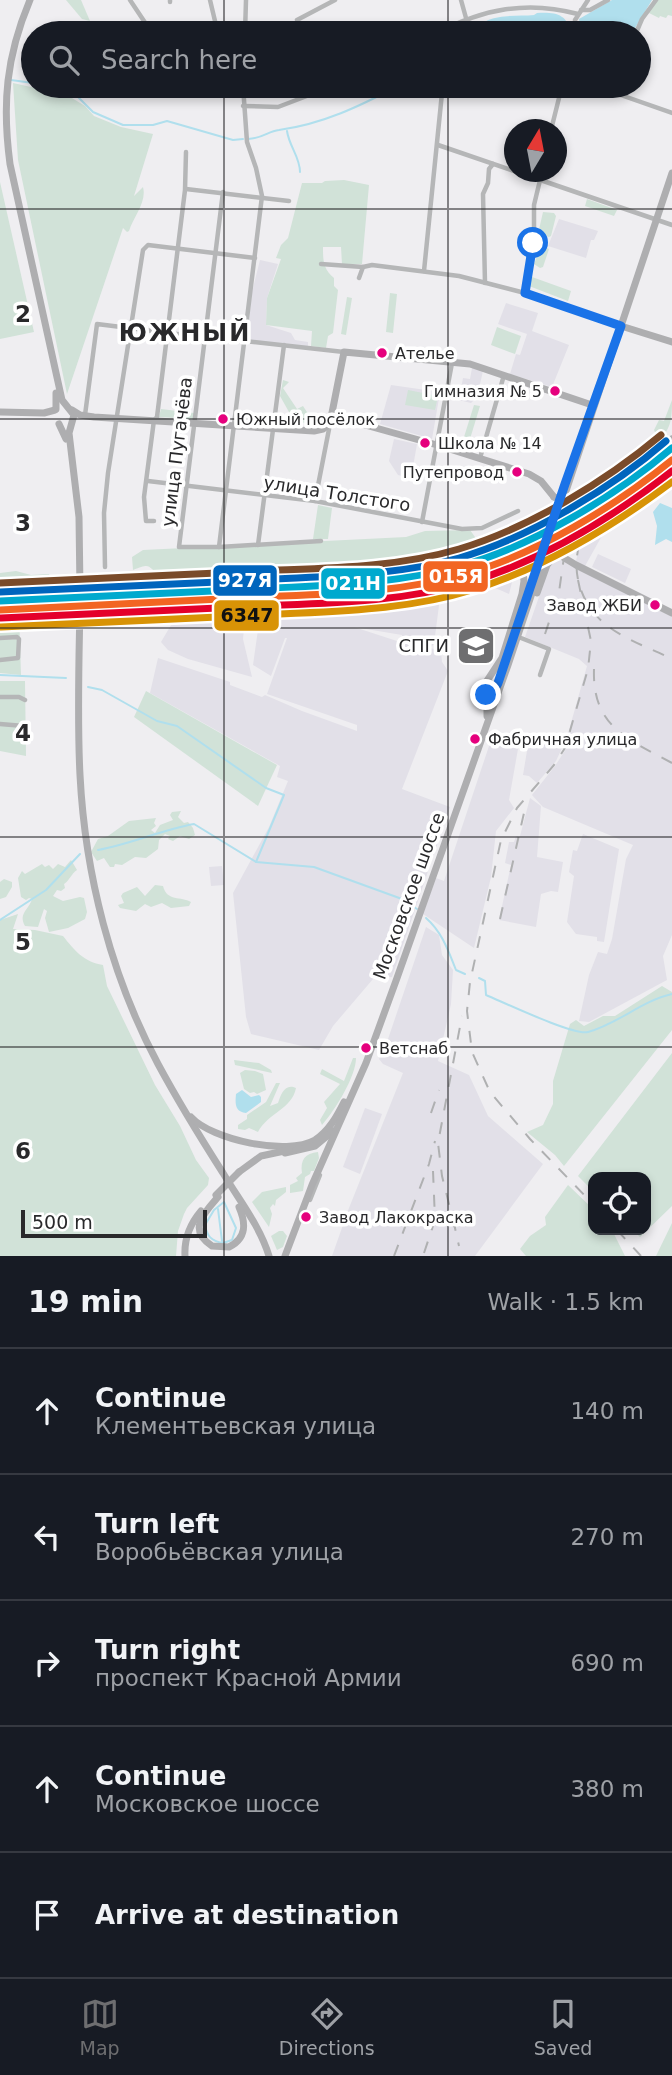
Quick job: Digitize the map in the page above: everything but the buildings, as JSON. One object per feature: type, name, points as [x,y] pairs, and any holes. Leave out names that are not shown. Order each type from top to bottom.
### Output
[{"type":"main road","points":[[4,92],[10,164],[62,400],[70,408],[69,433],[79,517],[78,590],[71,470],[65,434],[56,415],[56,394],[6,164],[2,131],[4,92],[6,72],[28,0]]},
{"type":"main road","points":[[538,568],[672,173]]},
{"type":"main road","points":[[621,326],[672,342]]},
{"type":"main road","points":[[538,568],[621,326]]},
{"type":"main road","points":[[330,423],[344,352],[470,364],[592,405]]},
{"type":"main road","points":[[56,415],[62,406],[85,416],[314,431],[323,429],[336,418],[340,418],[437,444],[536,477],[553,496],[566,501],[578,500],[635,468],[672,439]]},
{"type":"main road","points":[[0,412],[46,413],[56,415],[65,425],[78,418],[94,416]]},
{"type":"main road","points":[[481,690],[502,658],[517,612],[524,581],[521,556],[526,549],[539,546],[553,551],[587,571],[672,612]]},
{"type":"main road","points":[[508,665],[521,638],[547,565],[554,556],[562,556]]},
{"type":"main road","name":"Московское шоссе","points":[[477,752],[538,568]]},
{"type":"main road","name":"Московское шоссе","points":[[185,1256],[189,1230],[199,1213],[253,1161],[269,1153],[314,1143],[331,1129],[342,1115],[397,978],[477,752],[538,568]]},
{"type":"main road","points":[[78,605],[79,752],[88,853],[99,905],[120,974],[144,1035],[174,1094],[255,1224],[267,1256],[148,1053],[114,969],[94,906],[84,855],[76,778],[74,718],[78,605]]},
{"type":"main road","points":[[481,690],[485,695],[490,695],[498,683]]},
{"type":"main road","points":[[481,690],[485,697],[495,697]]},
{"type":"main road","points":[[481,690],[487,705],[486,719]]},
{"type":"main road","name":"Московское шоссе","points":[[342,1115],[349,1092],[370,1049]]},
{"type":"main road","points":[[174,1094],[197,1123],[207,1130],[229,1138],[286,1147],[306,1144],[320,1136],[334,1121],[349,1092]]},
{"type":"main road","points":[[287,1256],[302,1209],[342,1115]]},
{"type":"main road","points":[[217,1196],[200,1222],[202,1236],[212,1246],[226,1248],[241,1239],[244,1226],[239,1207]]},
{"type":"street","points":[[130,0],[144,21]]},
{"type":"street","points":[[210,0],[215,21]]},
{"type":"street","points":[[245,21],[246,0]]},
{"type":"street","points":[[297,20],[335,0]]},
{"type":"street","points":[[461,0],[466,18]]},
{"type":"street","points":[[460,21],[479,12],[532,1],[579,12],[590,10],[608,0]]},
{"type":"street","points":[[641,21],[656,0]]},
{"type":"street","points":[[576,21],[587,1]]},
{"type":"street","points":[[243,98],[247,142],[262,197],[219,547],[321,541]]},
{"type":"street","points":[[243,106],[278,107],[302,98]]},
{"type":"street","points":[[424,271],[442,98]]},
{"type":"street","points":[[554,119],[559,98]]},
{"type":"street","points":[[629,98],[672,113]]},
{"type":"street","points":[[438,145],[504,167]]},
{"type":"street","points":[[154,521],[146,521],[144,497],[186,189],[186,152]]},
{"type":"street","points":[[485,283],[483,194],[488,183],[489,169],[493,164]]},
{"type":"street","points":[[525,293],[534,235],[534,205],[539,182]]},
{"type":"street","points":[[549,182],[672,225]]},
{"type":"street","points":[[186,189],[289,201]]},
{"type":"street","name":"улица Пугачёва","points":[[219,547],[179,547],[223,192]]},
{"type":"street","points":[[105,568],[105,502],[115,418],[144,247],[148,245],[255,258]]},
{"type":"street","points":[[321,264],[363,267],[372,265],[459,276],[525,293],[621,326]]},
{"type":"street","points":[[359,278],[363,267]]},
{"type":"street","points":[[85,416],[97,324],[227,338]]},
{"type":"street","points":[[244,341],[344,352]]},
{"type":"street","points":[[258,545],[284,345]]},
{"type":"street","points":[[422,522],[452,363]]},
{"type":"street","points":[[478,457],[504,375]]},
{"type":"street","points":[[316,502],[330,423]]},
{"type":"street","name":"улица Толстого","points":[[148,481],[316,502],[462,529],[482,528],[518,512]]},
{"type":"street","points":[[0,616],[7,616]]},
{"type":"street","points":[[0,638],[19,639],[18,658],[0,660]]},
{"type":"street","points":[[521,638],[549,649],[540,675]]},
{"type":"street","points":[[0,697],[19,697],[25,700]]},
{"type":"street","points":[[0,724],[24,726]]},
{"type":"street","points":[[287,1256],[341,1125],[342,1115]]},
{"type":"shaded area","points":[[559,219],[598,231],[594,240],[591,240],[586,258],[548,246]]},
{"type":"shaded area","points":[[260,260],[278,264],[267,298],[266,325],[291,333],[295,340],[308,342],[308,347],[247,340],[252,292]]},
{"type":"shaded area","name":"Гимназия № 5","points":[[506,303],[538,313],[532,331],[569,345],[552,387],[510,374],[516,354],[520,355],[527,334],[498,324]]},
{"type":"shaded area","points":[[472,368],[483,371],[477,397],[471,403],[459,400],[463,378],[470,379]]},
{"type":"shaded area","name":"Школа № 14","points":[[391,385],[440,392],[432,439],[380,424]]},
{"type":"shaded area","points":[[394,439],[417,444],[411,478],[398,475],[389,461]]},
{"type":"shaded area","points":[[627,492],[636,505],[621,519],[617,515],[608,525],[585,566],[576,561],[593,517],[608,502]]},
{"type":"shaded area","points":[[598,554],[631,569],[625,583],[592,567]]},
{"type":"shaded area","points":[[565,560],[672,617],[672,935],[663,956],[667,980],[589,1022],[579,1021],[589,975],[598,952],[607,954],[626,859],[633,845],[543,807],[532,795],[566,749],[564,748],[587,666],[579,659],[525,637],[550,565],[553,561]]},
{"type":"shaded area","points":[[501,562],[516,566],[509,594],[482,582],[484,571]]},
{"type":"shaded area","points":[[470,575],[472,585],[455,591],[441,590],[434,644],[430,648],[441,651],[442,662],[448,671],[402,789],[450,807],[392,977],[373,979],[333,1026],[319,1050],[251,1034],[246,1017],[233,893],[269,827],[288,781],[277,777],[280,766],[150,693],[158,658],[230,682],[230,685],[262,697],[265,695],[357,731],[357,725],[267,694],[287,638],[271,676],[253,665],[263,594],[363,590]],"holes":[[[354,627],[402,635],[400,642]]]},
{"type":"shaded area","points":[[212,596],[247,598],[243,639],[252,677],[188,659],[168,650],[161,642],[183,605]]},
{"type":"shaded area","name":"СПГИ","points":[[470,628],[490,634],[481,664],[461,658]]},
{"type":"shaded area","points":[[492,737],[518,749],[509,800],[514,808],[496,831],[491,877],[474,948],[423,914],[436,878],[444,881]]},
{"type":"shaded area","points":[[529,739],[562,748],[556,761],[537,783],[529,776],[523,775]]},
{"type":"shaded area","points":[[530,798],[541,806],[537,857],[563,862],[558,892],[541,894],[536,927],[499,920],[511,865],[505,863],[509,842],[514,842],[516,836],[520,836]]},
{"type":"shaded area","points":[[583,834],[619,849],[604,942],[597,941],[597,937],[576,934],[567,922],[574,876],[569,872],[573,850],[577,851]]},
{"type":"shaded area","points":[[222,866],[224,885],[211,886],[209,867]]},
{"type":"shaded area","points":[[426,927],[439,935],[442,955],[453,970],[451,1004],[438,1061],[469,1075],[488,1116],[543,1164],[475,1256],[332,1256],[403,1073],[383,1064],[379,1059]]},
{"type":"shaded area","points":[[365,1108],[382,1114],[360,1174],[343,1167]]},
{"type":"green space","points":[[66,0],[81,0],[90,21],[82,19]]},
{"type":"green space","points":[[658,0],[672,0],[672,16],[659,18],[647,12]]},
{"type":"green space","points":[[13,83],[21,85],[21,98],[72,98],[94,116],[121,127],[153,134],[134,196],[143,187],[142,204],[129,231],[123,228],[67,394],[18,160]]},
{"type":"green space","points":[[344,180],[369,185],[362,264],[342,264],[341,247],[323,247],[324,264],[334,278],[334,286],[338,290],[333,333],[328,336],[326,348],[311,346],[312,331],[266,325],[267,298],[281,259],[276,258],[281,245],[288,238],[302,183]]},
{"type":"green space","points":[[0,182],[34,332],[0,339]]},
{"type":"green space","points":[[587,199],[617,210],[614,216],[585,206]]},
{"type":"green space","points":[[543,212],[554,213],[556,216],[549,237],[538,234]]},
{"type":"green space","points":[[541,245],[549,249],[543,267],[540,268],[534,264]]},
{"type":"green space","points":[[532,277],[571,291],[568,301],[529,286]]},
{"type":"green space","points":[[390,293],[397,294],[393,333],[386,332]]},
{"type":"green space","points":[[347,297],[352,298],[346,335],[341,334]]},
{"type":"green space","points":[[497,327],[521,336],[515,354],[491,345]]},
{"type":"green space","points":[[283,380],[289,382],[283,388],[297,409],[303,406],[316,426],[304,423],[289,412],[280,396]]},
{"type":"green space","points":[[408,390],[438,396],[435,410],[405,405]]},
{"type":"green space","points":[[672,400],[669,427],[658,439],[654,430],[659,420],[664,421]]},
{"type":"green space","points":[[474,405],[480,406],[470,439],[464,437]]},
{"type":"green space","points":[[161,409],[194,413],[194,419],[159,417]]},
{"type":"green space","points":[[318,505],[332,508],[328,539],[313,539]]},
{"type":"green space","points":[[470,530],[475,537],[474,542],[461,548],[416,556],[415,566],[350,574],[186,577],[164,575],[147,566],[133,570],[132,557],[143,550],[406,537],[425,531]]},
{"type":"green space","points":[[16,571],[31,575],[49,574],[50,579],[0,577],[0,573]]},
{"type":"green space","points":[[95,602],[134,604],[134,612],[95,613]]},
{"type":"green space","points":[[19,612],[21,675],[0,673],[0,614]]},
{"type":"green space","points":[[0,681],[25,681],[26,756],[0,751]]},
{"type":"green space","points":[[146,691],[277,765],[258,806],[134,717]]},
{"type":"green space","points":[[181,811],[178,817],[184,823],[188,822],[195,835],[189,839],[180,836],[173,841],[165,834],[159,840],[158,849],[146,858],[135,857],[122,865],[115,864],[114,867],[110,867],[104,858],[97,861],[91,852],[98,839],[108,836],[129,821],[156,818],[156,826],[151,830],[155,833],[160,825],[173,820],[170,815],[172,812]]},
{"type":"green space","points":[[71,860],[77,870],[64,884],[65,888],[57,890],[53,896],[63,901],[84,898],[87,912],[85,919],[68,928],[49,932],[45,918],[47,911],[44,909],[38,927],[25,926],[23,915],[32,899],[21,897],[18,878],[22,871],[25,874],[42,864],[53,869],[58,864],[65,867]]},
{"type":"green space","points":[[4,879],[12,882],[12,887],[6,897],[0,899],[0,882]]},
{"type":"green space","points":[[155,885],[163,886],[171,897],[191,902],[189,906],[171,908],[162,903],[151,907],[145,904],[136,911],[120,908],[118,905],[124,903],[121,896],[123,893],[137,887],[145,896]]},
{"type":"green space","points":[[18,914],[13,929],[63,936],[75,951],[103,965],[107,986],[155,1085],[180,1126],[196,1160],[209,1178],[208,1185],[184,1214],[178,1231],[176,1256],[0,1256],[0,920]]},
{"type":"green space","points":[[662,986],[672,992],[672,1030],[564,1166],[527,1132],[543,1125],[553,1104],[553,1081],[570,1024],[576,1020],[584,1026],[603,1016],[615,1016]]},
{"type":"green space","points":[[672,1053],[672,1206],[651,1226],[651,1172],[588,1172],[588,1186],[578,1176]]},
{"type":"green space","points":[[353,1058],[356,1058],[355,1065],[349,1083],[322,1125],[320,1120],[327,1108],[324,1102],[340,1084],[320,1074],[322,1069],[344,1081]]},
{"type":"green space","points":[[234,1060],[259,1063],[272,1073],[235,1065]]},
{"type":"green space","points":[[245,1070],[263,1074],[266,1090],[257,1094],[244,1089],[240,1073]]},
{"type":"green space","points":[[276,1083],[280,1083],[270,1106],[278,1103],[286,1088],[296,1088],[290,1101],[258,1132],[249,1128],[238,1129],[238,1125],[247,1119],[247,1115],[266,1102]]},
{"type":"green space","points":[[318,1152],[319,1158],[314,1171],[305,1177],[303,1191],[290,1193],[290,1185],[298,1181],[296,1178],[302,1173],[304,1158]]},
{"type":"green space","points":[[568,1185],[588,1204],[588,1235],[614,1235],[625,1256],[526,1256],[520,1249],[530,1236],[546,1225],[545,1217]]},
{"type":"green space","points":[[286,1187],[286,1192],[276,1200],[275,1206],[273,1204],[270,1208],[272,1214],[269,1227],[252,1202],[262,1192]]},
{"type":"green space","points":[[672,1223],[672,1256],[656,1256]]},
{"type":"green space","points":[[283,1231],[287,1236],[283,1247],[277,1250],[271,1236]]},
{"type":"water","points":[[612,0],[652,0],[639,21],[579,19]]},
{"type":"water","points":[[550,13],[566,21],[487,21],[509,16]]},
{"type":"water","points":[[660,503],[672,508],[672,542],[666,539],[655,545],[657,526],[653,512]]},
{"type":"water","points":[[242,1090],[251,1097],[261,1097],[261,1102],[246,1113],[240,1111],[236,1104],[236,1094]]},
{"type":"waterway","points":[[11,80],[21,81]]},
{"type":"waterway","points":[[79,98],[93,112],[123,125],[153,125],[167,121],[233,140],[243,139]]},
{"type":"waterway","points":[[248,139],[326,119],[373,98]]},
{"type":"waterway","points":[[287,131],[300,172]]},
{"type":"waterway","points":[[0,675],[66,678]]},
{"type":"waterway","points":[[88,687],[102,690],[157,721],[177,726],[266,788],[284,795],[256,862]]},
{"type":"waterway","points":[[98,850],[194,824],[256,862],[314,867],[402,899],[417,909]]},
{"type":"waterway","points":[[0,920],[46,890],[80,854]]},
{"type":"waterway","points":[[426,918],[440,935],[456,970],[465,974]]},
{"type":"waterway","points":[[479,978],[485,981],[486,995],[580,1032],[588,1032],[609,1024],[650,1002],[672,994]]},
{"type":"waterway","points":[[224,1202],[236,1228],[232,1240],[223,1243],[210,1237],[205,1225],[214,1210],[224,1202]]},
{"type":"waterway","points":[[218,1209],[222,1241]]},
{"type":"tunnel","points":[[76,590],[77,606]]},
{"type":"railway","points":[[643,479],[672,466]]},
{"type":"railway","points":[[672,483],[647,484],[624,491],[604,505],[589,522],[580,544],[577,567],[581,590],[594,613],[602,621],[630,640],[672,659]]},
{"type":"railway","points":[[545,634],[559,592],[564,557],[575,532]]},
{"type":"railway","points":[[578,580],[591,641],[588,669],[565,748],[517,808],[501,840],[470,982],[467,1011],[472,1052],[490,1092],[530,1139],[588,1199]]},
{"type":"railway","points":[[594,669],[595,689],[606,718],[627,738],[672,763]]},
{"type":"railway","points":[[500,919],[526,804]]},
{"type":"railway","points":[[455,1228],[442,1176],[438,1143],[462,1016]]},
{"type":"railway","points":[[431,1113],[439,1090]]},
{"type":"railway","points":[[394,1256],[435,1141]]},
{"type":"railway","points":[[424,1253],[435,1220],[433,1171]]},
{"type":"railway","points":[[453,1219],[459,1246]]},
{"type":"railway","points":[[622,1235],[641,1256]]},
{"type":"transit line","points":[[0,583],[334,568],[385,564],[435,555],[485,540],[539,516],[616,470],[661,435]]},
{"type":"transit line","name":"927Я","points":[[0,592],[335,576],[435,564],[486,549],[541,525],[621,476],[666,441]]},
{"type":"transit line","name":"021Н","points":[[0,601],[332,585],[384,581],[435,572],[487,557],[544,533],[625,484],[672,448]]},
{"type":"transit line","name":"015Я","points":[[0,610],[337,593],[389,589],[440,580],[492,565],[547,542],[625,495],[672,460]]},
{"type":"transit line","points":[[1,618],[339,602],[391,598],[442,589],[495,574],[549,550],[625,505],[672,471]]},
{"type":"transit line","name":"6347","points":[[1,627],[341,611],[447,597],[499,581],[551,558],[626,515],[672,482]]},
{"type":"place","name":"Ателье","points":[[382,353]]},
{"type":"place","name":"Гимназия № 5","points":[[555,391]]},
{"type":"place","name":"Южный посёлок","points":[[223,419]]},
{"type":"place","name":"Школа № 14","points":[[425,443]]},
{"type":"place","name":"Путепровод","points":[[517,472]]},
{"type":"place","name":"Завод ЖБИ","points":[[655,605]]},
{"type":"place","name":"СПГИ","points":[[476,646]]},
{"type":"place","name":"Фабричная улица","points":[[475,739]]},
{"type":"place","name":"Ветснаб","points":[[366,1048]]},
{"type":"place","name":"Завод Лакокраска","points":[[306,1217]]},
{"type":"district","name":"ЮЖНЫЙ","points":[[185,333]]},
{"type":"route","points":[[486,695],[492,694],[498,683],[621,326],[525,293],[533,243]]}]
